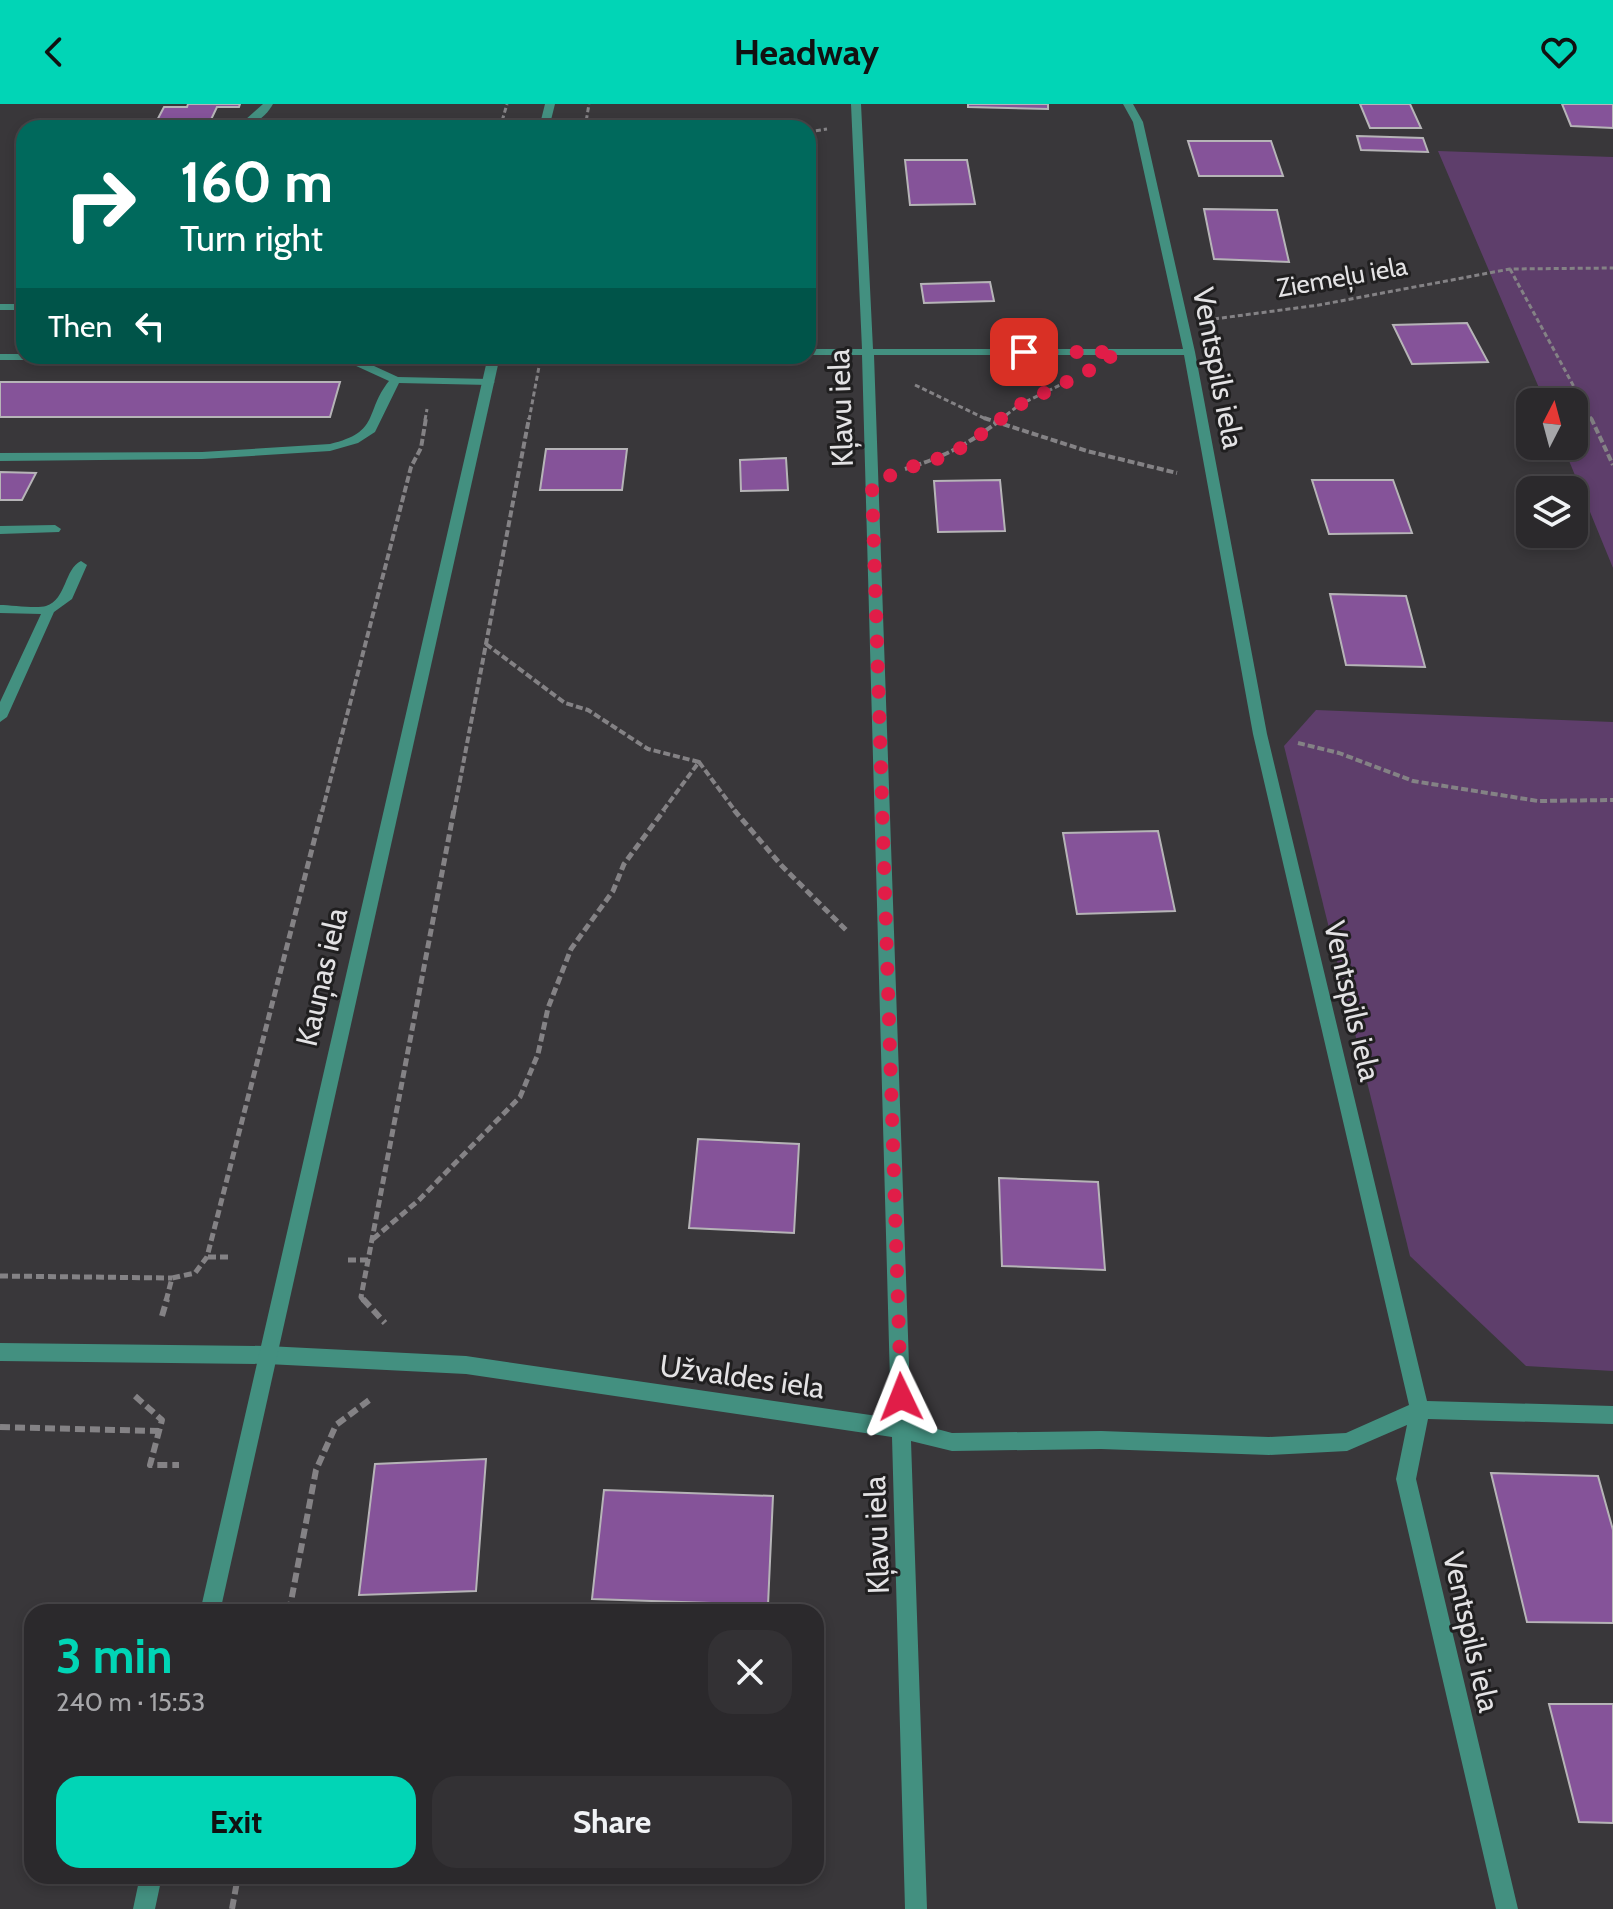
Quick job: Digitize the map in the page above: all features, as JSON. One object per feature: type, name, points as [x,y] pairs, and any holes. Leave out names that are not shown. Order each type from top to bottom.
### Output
[{"type":"street","points":[[252,120],[268,104]]},
{"type":"street","name":"Kļavu iela","points":[[856,104],[868,353],[916,1909]]},
{"type":"street","name":"Ventspils iela","points":[[1128,104],[1138,122],[1189,352],[1260,734],[1420,1410],[1406,1479],[1507,1909]]},
{"type":"street","points":[[816,352],[1189,352]]},
{"type":"street","points":[[361,364],[396,380],[489,382]]},
{"type":"street","name":"Kauņas iela","points":[[212,1604],[492,364]]},
{"type":"street","points":[[0,457],[184,457],[339,447],[364,435],[379,422],[387,388],[396,380]]},
{"type":"street","points":[[0,530],[55,529]]},
{"type":"street","points":[[0,717],[49,610],[67,596],[81,565]]},
{"type":"street","points":[[0,609],[49,610]]},
{"type":"street","name":"Užvaldes iela","points":[[0,1352],[267,1355],[466,1365],[902,1429],[952,1442],[1101,1440],[1269,1446],[1347,1442],[1420,1410],[1613,1415]]},
{"type":"street","points":[[144,1909],[149,1884]]},
{"type":"path","name":"Ziemeļu iela","points":[[1181,322],[1319,305],[1510,269],[1613,268]]},
{"type":"path","points":[[1510,269],[1577,387],[1613,465]]},
{"type":"path","points":[[872,486],[900,470],[935,460],[967,445],[1019,405],[1085,373],[1118,352]]},
{"type":"path","points":[[386,1324],[361,1297],[539,364]]},
{"type":"path","points":[[868,370],[904,379],[997,424],[1087,451],[1167,469],[1213,487]]},
{"type":"path","points":[[0,1276],[172,1278],[195,1273],[207,1257],[411,467],[421,448],[432,380]]},
{"type":"path","points":[[486,644],[565,703],[588,710],[648,749],[699,762],[746,828],[796,881],[833,912],[888,984]]},
{"type":"path","points":[[1260,734],[1339,753],[1413,781],[1538,801],[1613,800]]},
{"type":"path","points":[[372,1239],[419,1200],[520,1097],[538,1054],[548,1008],[571,949],[613,891],[624,864],[699,762]]},
{"type":"path","points":[[207,1257],[231,1257]]},
{"type":"path","points":[[348,1260],[368,1260]]},
{"type":"path","points":[[162,1316],[172,1278]]},
{"type":"path","points":[[291,1604],[316,1470],[336,1425],[375,1395]]},
{"type":"path","points":[[135,1396],[162,1420],[150,1465],[179,1465]]},
{"type":"path","points":[[0,1427],[159,1431]]},
{"type":"path","points":[[232,1909],[237,1884]]},
{"type":"shaded area","points":[[1438,151],[1613,157],[1613,568],[1588,507],[1588,476],[1575,476],[1569,460],[1588,460],[1588,388],[1539,388]]},
{"type":"shaded area","points":[[1316,710],[1613,722],[1613,1371],[1526,1366],[1410,1256],[1284,746]]},
{"type":"building","points":[[188,104],[240,104],[239,107],[217,107],[211,120],[157,120],[164,107],[187,107]]},
{"type":"building","points":[[968,104],[1048,104],[1048,109],[968,107]]},
{"type":"building","points":[[1360,104],[1410,104],[1421,128],[1370,128]]},
{"type":"building","points":[[1562,104],[1613,104],[1613,128],[1571,126]]},
{"type":"building","points":[[1357,136],[1423,138],[1428,152],[1361,150]]},
{"type":"building","points":[[1188,141],[1271,141],[1283,176],[1199,176]]},
{"type":"building","points":[[905,160],[967,160],[975,204],[910,205]]},
{"type":"building","points":[[1204,209],[1277,210],[1289,262],[1214,259]]},
{"type":"building","points":[[990,282],[994,301],[924,303],[921,284]]},
{"type":"building","points":[[1467,323],[1488,362],[1412,364],[1393,325]]},
{"type":"building","points":[[0,382],[340,382],[330,417],[0,417]]},
{"type":"building","points":[[546,449],[627,449],[622,490],[540,490]]},
{"type":"building","points":[[786,458],[788,490],[741,491],[740,460]]},
{"type":"building","points":[[0,472],[36,473],[22,500],[0,500]]},
{"type":"building","points":[[1000,480],[1005,531],[938,532],[934,481]]},
{"type":"building","points":[[1312,480],[1393,480],[1412,533],[1329,534]]},
{"type":"building","points":[[1330,594],[1406,596],[1425,667],[1346,665]]},
{"type":"building","points":[[1158,831],[1175,911],[1077,914],[1063,833]]},
{"type":"building","points":[[698,1139],[799,1144],[794,1233],[689,1228]]},
{"type":"building","points":[[999,1178],[1098,1182],[1105,1270],[1002,1266]]},
{"type":"building","points":[[486,1459],[476,1591],[359,1595],[375,1464]]},
{"type":"building","points":[[1491,1473],[1598,1476],[1613,1530],[1613,1623],[1527,1622]]},
{"type":"building","points":[[604,1490],[773,1496],[768,1604],[592,1599]]},
{"type":"building","points":[[1549,1704],[1613,1704],[1613,1823],[1579,1822]]},
{"type":"route","points":[[901,1397],[872,486],[900,470],[935,460],[967,445],[1019,405],[1085,373],[1118,352],[1024,352]]}]
